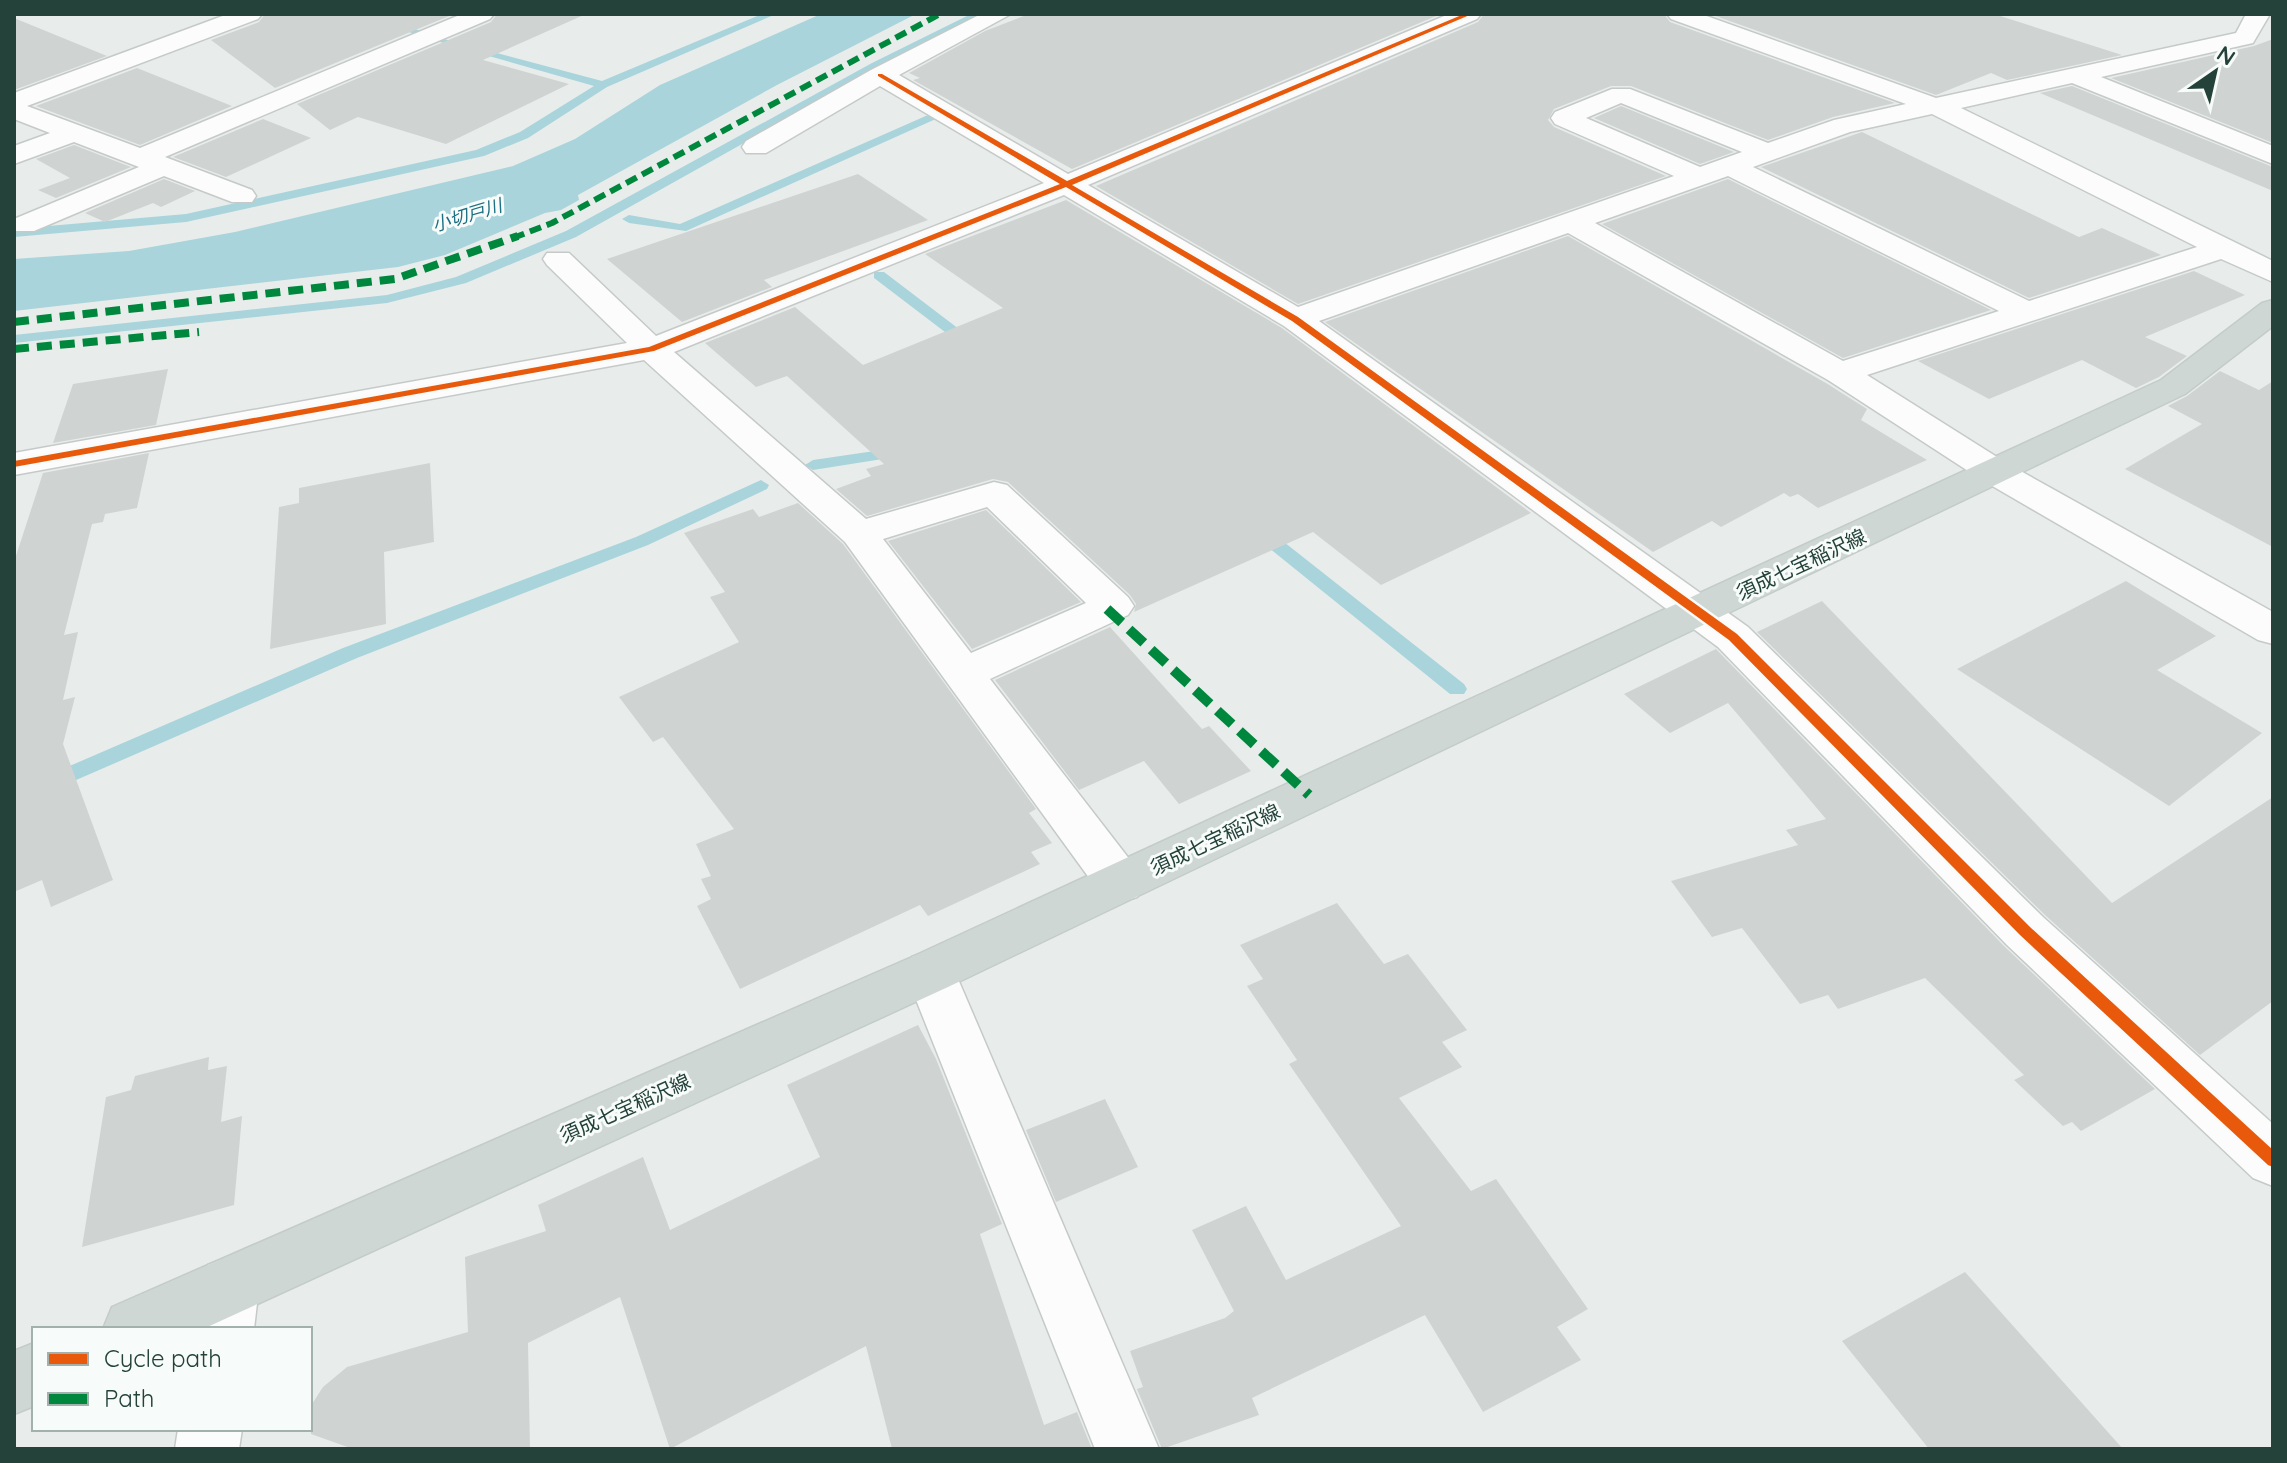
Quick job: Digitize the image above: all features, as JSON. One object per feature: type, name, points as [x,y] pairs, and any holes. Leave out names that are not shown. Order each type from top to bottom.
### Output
[{"type":"main road","name":"須成七宝稲沢線","points":[[143,1327],[226,1308],[930,972],[1995,472],[2173,387],[2273,310]]},
{"type":"street","points":[[14,102],[250,14]]},
{"type":"street","points":[[24,225],[153,161],[482,14]]},
{"type":"street","points":[[756,147],[880,75],[999,14]]},
{"type":"street","points":[[14,464],[221,430],[651,349],[1067,184],[1469,14]]},
{"type":"street","points":[[1679,14],[1940,108],[2273,273]]},
{"type":"street","points":[[1295,319],[1843,126],[1940,108],[2245,38],[2258,14]]},
{"type":"street","points":[[880,75],[1295,319],[1733,637],[2025,931],[2273,1160]]},
{"type":"street","points":[[2079,77],[2273,156]]},
{"type":"street","points":[[1700,177],[1564,118],[1621,94],[1768,153]]},
{"type":"street","points":[[14,110],[242,196]]},
{"type":"street","points":[[14,156],[76,132]]},
{"type":"street","points":[[1729,166],[2027,312]]},
{"type":"street","points":[[1571,222],[1840,373],[1995,472],[2273,630]]},
{"type":"street","points":[[1840,373],[2223,248]]},
{"type":"street","points":[[558,259],[651,349],[859,534],[1120,883]]},
{"type":"street","points":[[859,534],[994,493],[1114,606],[963,674]]},
{"type":"street","points":[[930,972],[1127,1449]]},
{"type":"water","name":"小切戸川","points":[[821,14],[916,14],[777,85],[578,195],[579,200],[561,210],[545,213],[445,255],[398,267],[14,311],[14,259],[129,251],[235,232],[513,166],[575,139],[660,85]]},
{"type":"building","points":[[265,14],[454,14],[275,88],[211,40],[259,22]]},
{"type":"building","points":[[497,14],[586,14],[483,60],[569,84],[446,144],[358,117],[330,130],[297,104],[491,22]]},
{"type":"building","points":[[1029,14],[1441,14],[1072,169],[913,80],[920,78],[909,73],[985,31]]},
{"type":"building","points":[[1484,14],[1664,14],[1670,22],[1895,103],[1833,117],[1768,140],[1631,86],[1611,86],[1554,109],[1548,120],[1554,127],[1666,176],[1298,304],[1096,186],[1478,22]]},
{"type":"building","points":[[1710,14],[1994,14],[2122,55],[2007,80],[1991,73],[1936,95]]},
{"type":"building","points":[[14,18],[107,56],[14,90]]},
{"type":"building","points":[[2273,39],[2273,143],[2111,78],[2254,46]]},
{"type":"building","points":[[137,68],[232,106],[140,145],[36,106]]},
{"type":"building","points":[[2072,86],[2273,167],[2273,191],[2040,93]]},
{"type":"building","points":[[1621,106],[1734,152],[1700,164],[1594,118]]},
{"type":"building","points":[[263,119],[311,138],[226,177],[173,157]]},
{"type":"building","points":[[1862,132],[2079,237],[2102,228],[2161,255],[2029,298],[1761,167]]},
{"type":"building","points":[[74,145],[131,167],[56,198],[38,190],[70,178],[36,159]]},
{"type":"building","points":[[858,174],[928,220],[764,280],[772,287],[682,322],[607,259]]},
{"type":"building","points":[[164,179],[195,191],[161,207],[153,203],[105,222],[85,213]]},
{"type":"building","points":[[1728,179],[1991,310],[1843,358],[1602,224]]},
{"type":"building","points":[[1066,200],[1282,328],[1531,513],[1381,585],[1313,532],[1134,612],[1136,604],[1130,595],[1008,482],[993,479],[867,516],[836,489],[871,476],[866,469],[884,464],[787,376],[756,387],[705,343],[795,307],[863,365],[1003,308],[925,254]]},
{"type":"building","points":[[1568,236],[1826,383],[1867,409],[1861,420],[1927,460],[1818,508],[1798,494],[1790,497],[1784,493],[1721,527],[1712,521],[1653,552],[1325,322]]},
{"type":"building","points":[[2194,271],[2245,295],[2145,337],[2187,356],[2159,377],[2136,388],[2082,360],[1989,399],[1918,361]]},
{"type":"building","points":[[168,369],[156,425],[53,443],[73,384]]},
{"type":"building","points":[[2220,371],[2259,390],[2273,381],[2273,547],[2125,469],[2202,424],[2168,406]]},
{"type":"building","points":[[149,453],[137,508],[105,514],[103,522],[92,524],[64,635],[78,632],[63,700],[75,697],[63,744],[113,880],[51,907],[42,880],[14,892],[14,562],[43,473]]},
{"type":"building","points":[[430,463],[434,542],[384,552],[386,624],[270,649],[279,507],[299,503],[299,488]]},
{"type":"building","points":[[798,503],[843,544],[1036,809],[1029,813],[1052,843],[1031,852],[1040,864],[928,916],[920,905],[740,989],[697,906],[711,899],[701,879],[711,876],[696,844],[734,829],[663,737],[653,742],[619,697],[739,642],[710,597],[725,592],[684,533],[753,509],[759,517]]},
{"type":"building","points":[[986,510],[1081,602],[972,649],[888,541]]},
{"type":"building","points":[[2126,581],[2216,636],[2157,670],[2262,733],[2169,806],[1957,669]]},
{"type":"building","points":[[1822,601],[2112,903],[2273,797],[2273,1001],[2200,1055],[2045,915],[1757,632]]},
{"type":"building","points":[[1110,627],[1202,729],[1209,726],[1251,771],[1179,804],[1144,761],[1079,790],[995,680]]},
{"type":"building","points":[[1716,649],[2005,947],[2155,1089],[2081,1131],[2072,1122],[2063,1126],[2014,1080],[2024,1075],[1925,978],[1838,1009],[1828,995],[1800,1004],[1742,928],[1712,937],[1671,881],[1798,845],[1786,830],[1826,819],[1728,703],[1670,733],[1624,694]]},
{"type":"building","points":[[1337,903],[1384,964],[1408,954],[1467,1030],[1442,1042],[1462,1067],[1399,1098],[1471,1191],[1496,1179],[1588,1309],[1557,1327],[1581,1360],[1483,1412],[1425,1315],[1252,1398],[1259,1415],[1162,1449],[1137,1389],[1143,1387],[1130,1351],[1225,1318],[1234,1311],[1192,1230],[1246,1206],[1286,1280],[1401,1226],[1289,1064],[1297,1060],[1247,986],[1263,979],[1240,945]]},
{"type":"building","points":[[918,1025],[936,1059],[1002,1224],[980,1234],[1044,1425],[1077,1412],[1092,1449],[892,1449],[866,1346],[670,1449],[620,1297],[528,1343],[530,1449],[353,1449],[311,1434],[312,1404],[323,1387],[347,1367],[468,1332],[465,1257],[546,1231],[538,1205],[643,1157],[670,1230],[820,1157],[787,1085]]},
{"type":"building","points":[[209,1057],[208,1070],[227,1066],[221,1122],[242,1116],[234,1205],[82,1247],[106,1097],[131,1090],[135,1076]]},
{"type":"building","points":[[1105,1099],[1138,1167],[1056,1202],[1026,1130]]},
{"type":"building","points":[[1965,1272],[2123,1449],[1929,1449],[1842,1341]]},
{"type":"waterway","points":[[358,14],[419,32]]},
{"type":"waterway","points":[[603,85],[771,14]]},
{"type":"waterway","points":[[14,339],[387,299],[461,280],[571,234],[876,65],[979,14]]},
{"type":"waterway","points":[[444,40],[603,85]]},
{"type":"waterway","points":[[14,233],[186,218],[480,153],[524,135],[603,85]]},
{"type":"waterway","points":[[629,219],[681,228],[932,118]]},
{"type":"waterway","points":[[879,275],[971,345]]},
{"type":"waterway","points":[[813,465],[902,452]]},
{"type":"waterway","points":[[14,799],[350,653],[642,541],[761,485]]},
{"type":"waterway","points":[[1259,531],[1457,689]]},
{"type":"marked path","points":[[14,322],[395,279],[474,253],[552,223],[940,14]]},
{"type":"marked path","points":[[14,349],[199,332]]},
{"type":"marked path","points":[[1107,609],[1309,795]]},
{"type":"cycle path","points":[[14,464],[651,349],[1067,184],[1469,14]]},
{"type":"cycle path","points":[[880,75],[1295,319],[1733,637],[2025,931],[2273,1160]]}]
